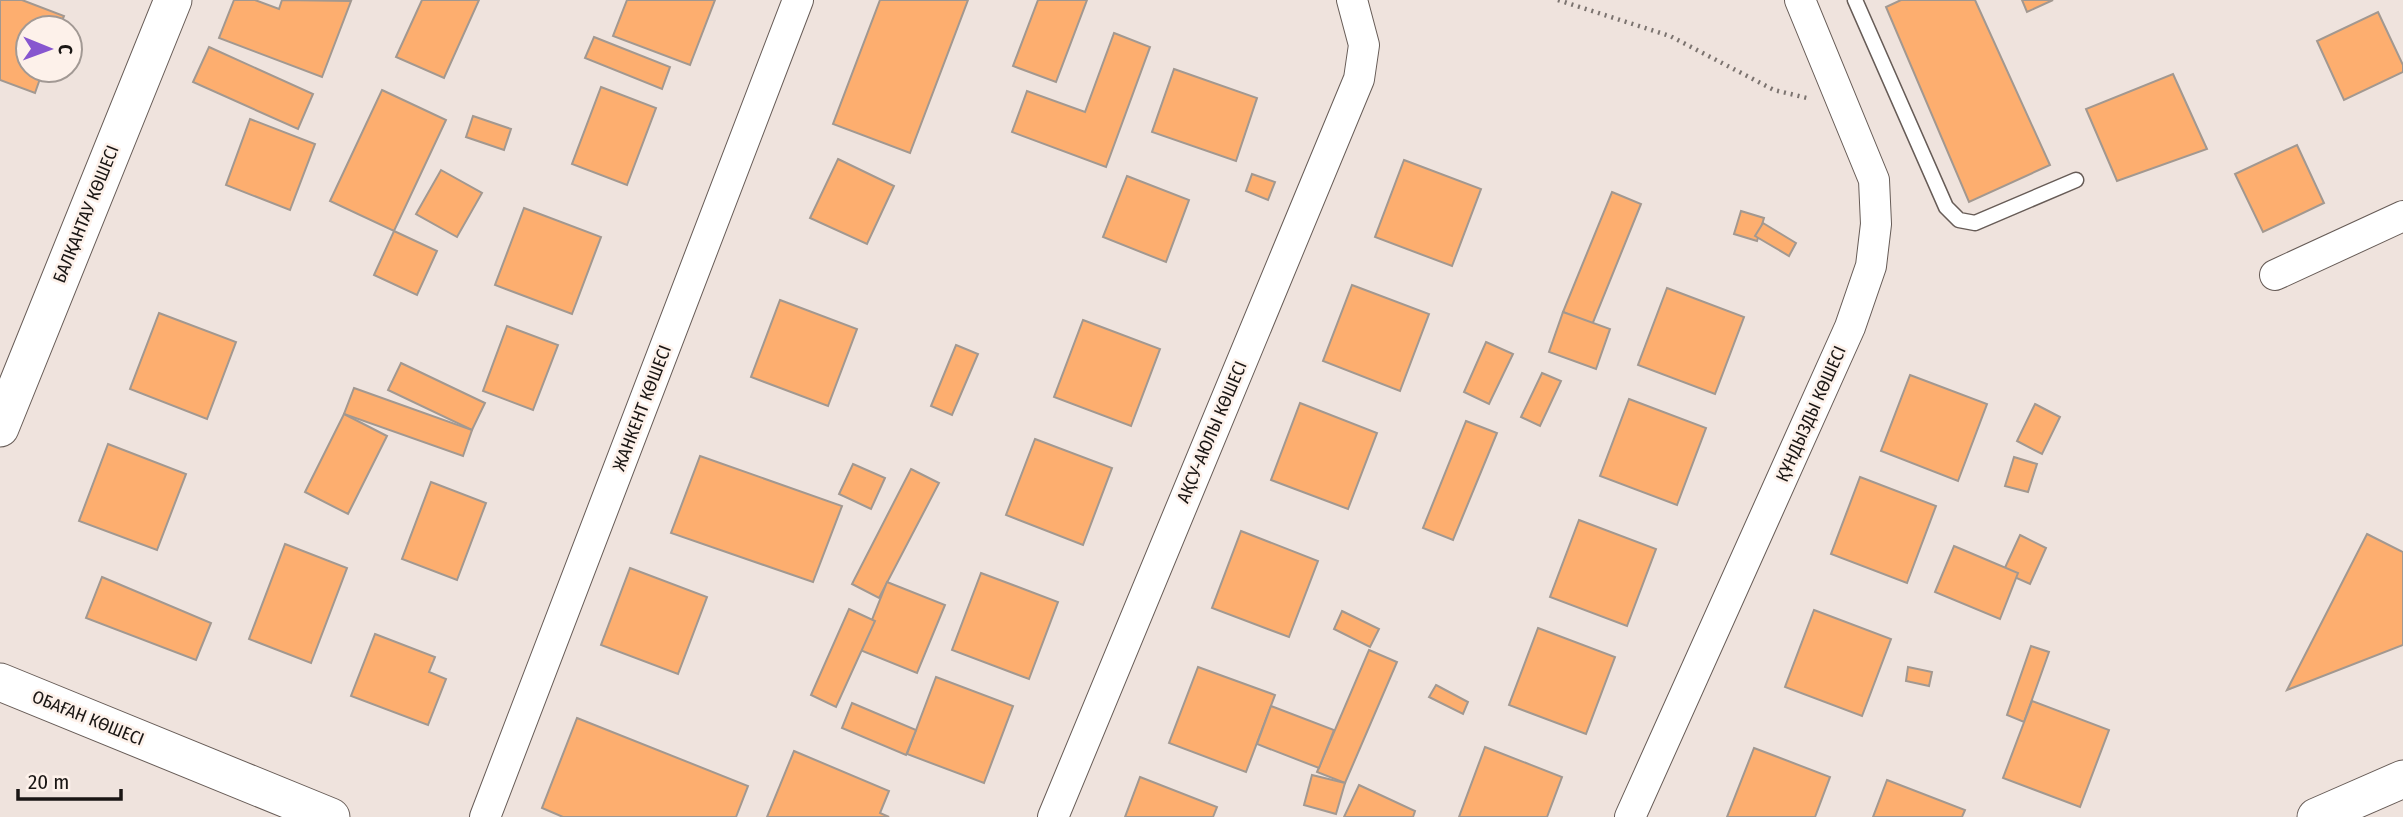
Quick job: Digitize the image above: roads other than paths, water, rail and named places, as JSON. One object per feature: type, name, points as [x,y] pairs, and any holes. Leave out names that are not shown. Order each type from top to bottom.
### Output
[{"type":"street","name":"БАЛҚАНТАУ КӨШЕСІ","points":[[0,428],[173,0]]},
{"type":"street","name":"ЖАНКЕНТ КӨШЕСІ","points":[[485,817],[798,0]]},
{"type":"street","name":"АҚСУ-АЮЛЫ КӨШЕСІ","points":[[1053,817],[1359,79],[1364,45],[1352,0]]},
{"type":"street","name":"ҚҰНДЫЗДЫ КӨШЕСІ","points":[[1630,817],[1850,327],[1871,266],[1876,224],[1874,180],[1800,0]]},
{"type":"street","points":[[2275,275],[2403,216]]},
{"type":"street","name":"ОБАҒАН КӨШЕСІ","points":[[0,682],[331,817]]},
{"type":"street","points":[[2316,817],[2403,779]]},
{"type":"lane","points":[[1855,0],[1946,207],[1959,220],[1975,223],[2076,180]]}]
